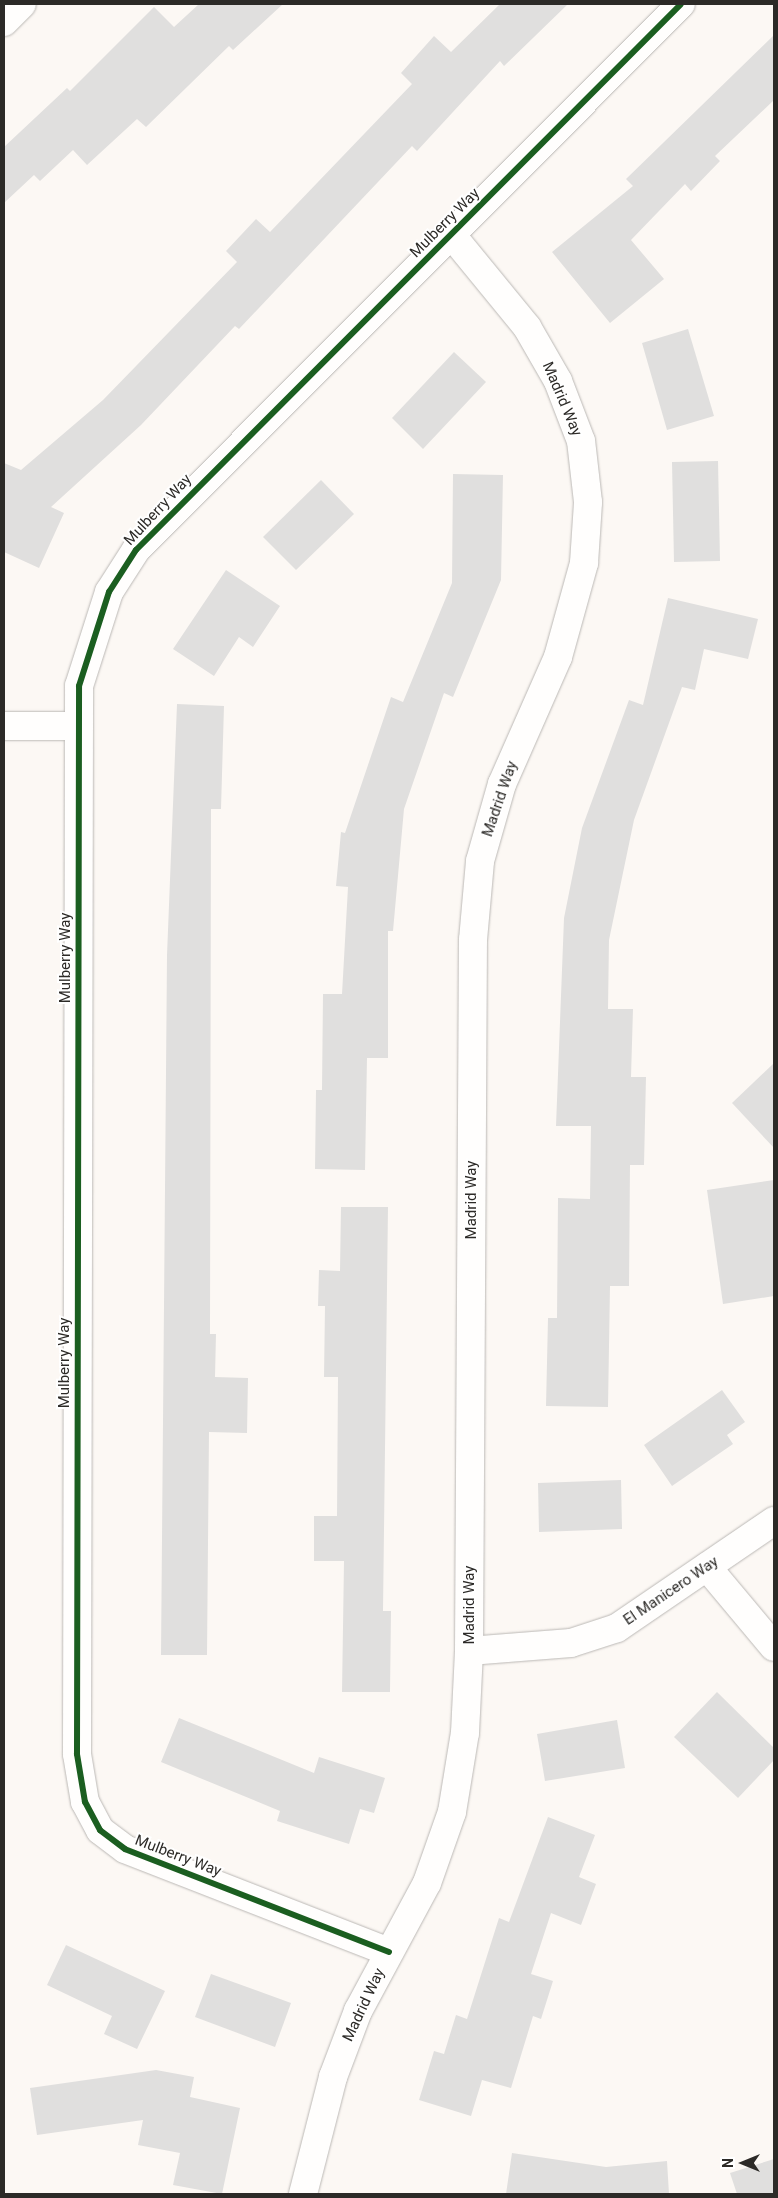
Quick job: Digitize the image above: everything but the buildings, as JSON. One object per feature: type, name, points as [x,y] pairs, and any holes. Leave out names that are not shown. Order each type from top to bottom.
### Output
[{"type":"street","points":[[4,22],[22,4]]},
{"type":"street","name":"Mulberry Way","points":[[390,1952],[125,1849],[100,1830],[85,1802],[77,1754],[78,686],[91,638],[109,592],[136,550],[681,4]]},
{"type":"street","name":"Madrid Way","points":[[303,2194],[333,2077],[358,2011],[427,1882],[452,1812],[465,1733],[469,1651],[473,940],[480,861],[502,784],[558,657],[573,611],[584,562],[588,502],[581,441],[558,381],[527,327],[451,234]]},
{"type":"street","points":[[4,726],[79,726]]},
{"type":"street","name":"El Manicero Way","points":[[469,1651],[562,1644],[617,1628],[774,1521]]},
{"type":"street","points":[[707,1567],[774,1647]]},
{"type":"cycle path","points":[[389,1952],[125,1849],[100,1830],[85,1802],[77,1754],[79,686],[109,592],[136,550],[681,4]]}]
